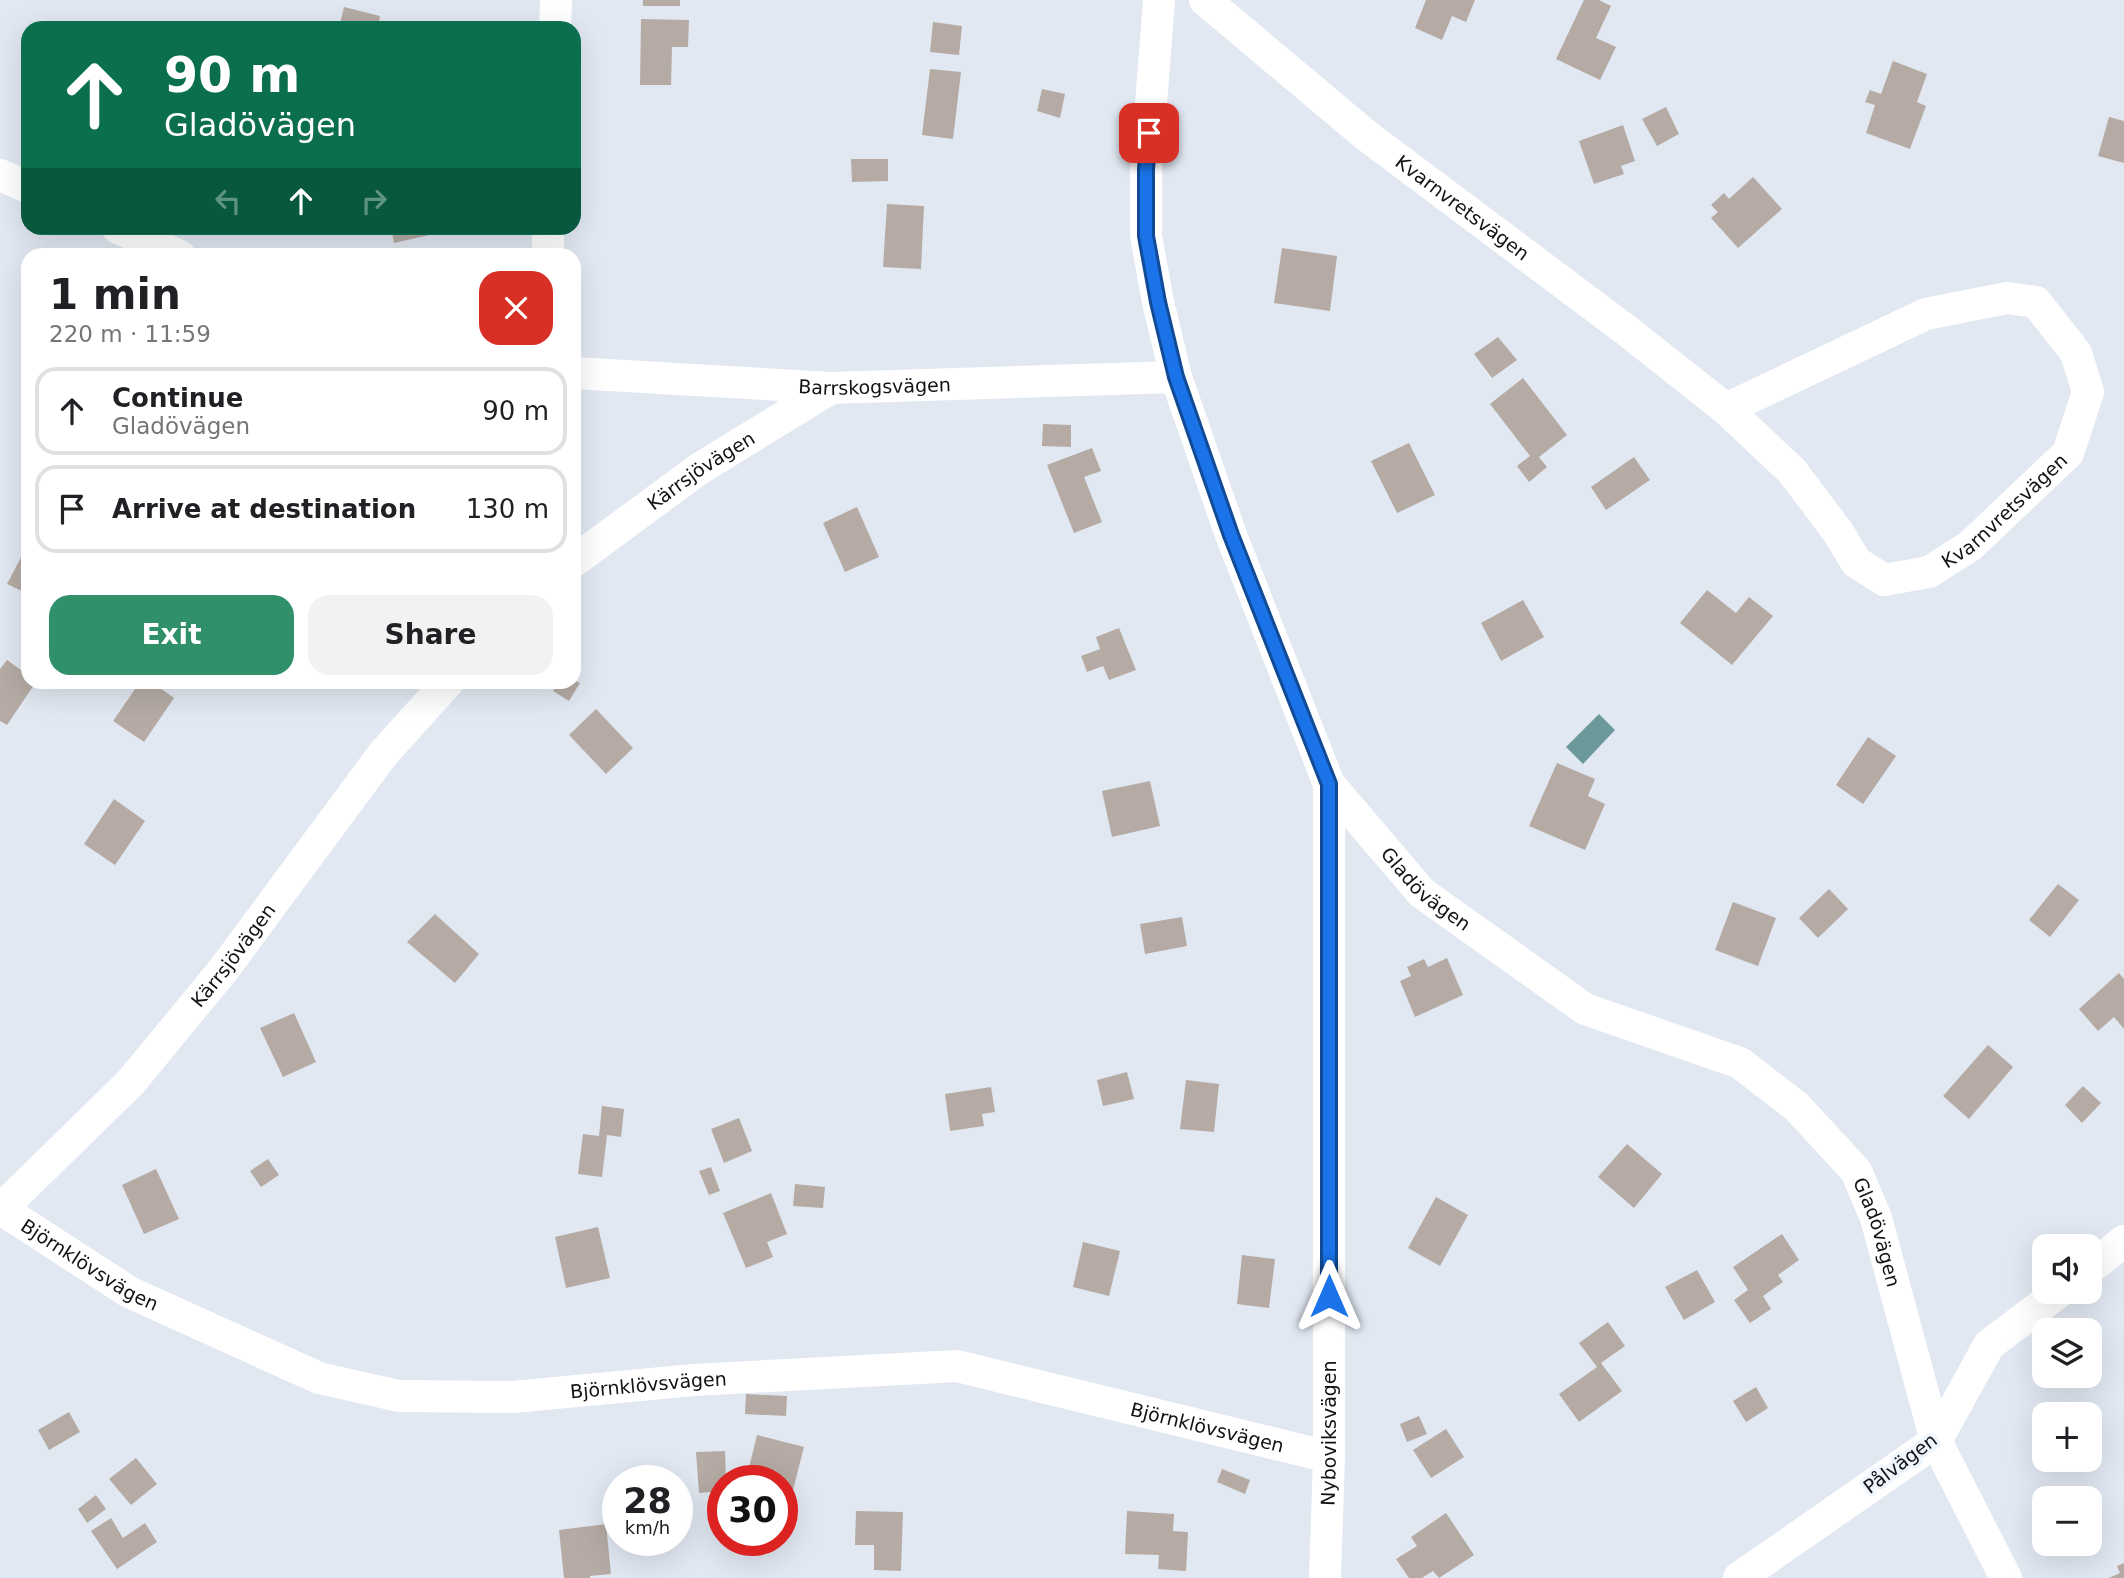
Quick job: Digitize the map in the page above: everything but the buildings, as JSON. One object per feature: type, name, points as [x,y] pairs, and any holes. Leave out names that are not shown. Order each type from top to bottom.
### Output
[{"type":"street","points":[[555,21],[556,0]]},
{"type":"street","name":"Gladövägen","points":[[1158,0],[1146,169],[1146,236],[1158,302],[1176,377],[1231,535],[1329,784],[1422,893],[1585,1009],[1740,1063],[1797,1107],[1856,1171],[1876,1217],[1936,1441],[2006,1578]]},
{"type":"street","name":"Kvarnvretsvägen","points":[[1205,0],[1367,136],[1626,330],[1726,409],[1792,471],[1838,532],[1856,562],[1884,580],[1929,572],[1970,546],[2068,453],[2088,392],[2076,353],[2036,302],[2007,298],[1926,314],[1726,409]]},
{"type":"street","points":[[0,175],[21,184]]},
{"type":"street","points":[[134,235],[162,248]]},
{"type":"street","name":"Barrskogsvägen","points":[[581,373],[831,388],[1176,377]]},
{"type":"street","name":"Kärrsjövägen","points":[[581,556],[699,469],[831,388]]},
{"type":"street","name":"Kärrsjövägen","points":[[0,1209],[131,1082],[224,969],[383,754],[442,689]]},
{"type":"street","name":"Nyboviksvägen","points":[[1325,1578],[1329,1457],[1329,784]]},
{"type":"street","name":"Björnklövsvägen","points":[[0,1209],[129,1292],[319,1378],[399,1396],[513,1397],[694,1380],[957,1366],[1329,1457]]},
{"type":"street","points":[[2102,1258],[2124,1241]]},
{"type":"street","name":"Pålvägen","points":[[1739,1578],[1936,1441],[1990,1345],[2043,1304]]},
{"type":"shaded area","points":[[1599,714],[1615,730],[1583,764],[1566,747]]},
{"type":"route","points":[[1149,133],[1146,236],[1176,377],[1231,535],[1329,784],[1329,1296]]}]
